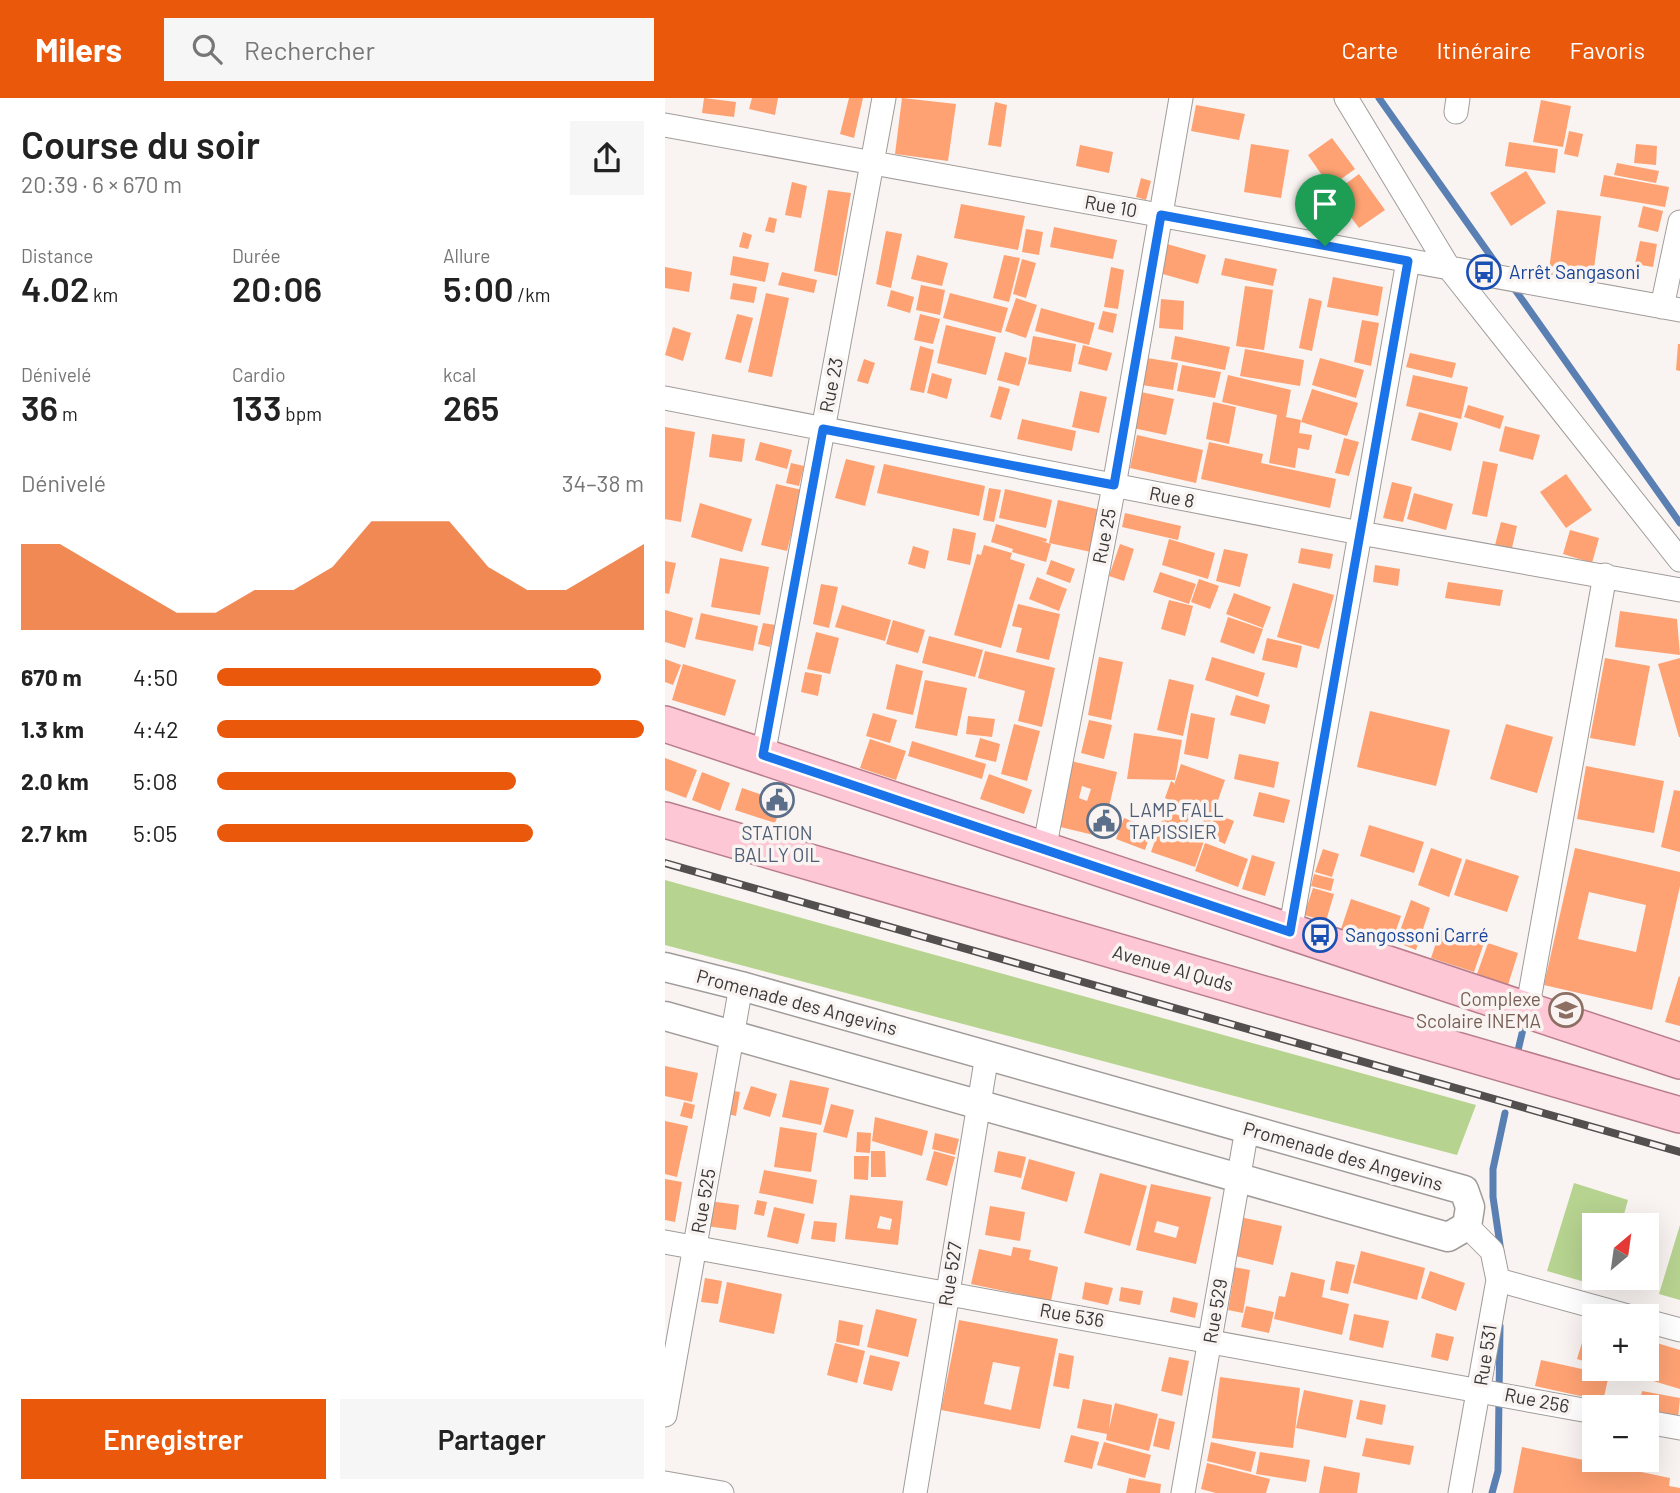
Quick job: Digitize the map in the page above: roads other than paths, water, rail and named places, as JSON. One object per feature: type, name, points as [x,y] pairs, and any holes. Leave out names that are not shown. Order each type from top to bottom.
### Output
[{"type":"main road","points":[[665,724],[1680,1061]]},
{"type":"main road","name":"Avenue Al Quds","points":[[665,820],[1680,1115]]},
{"type":"street","name":"Rue 23","points":[[763,755],[884,98]]},
{"type":"street","name":"Rue 25","points":[[1044,849],[1114,485],[1181,98]]},
{"type":"street","points":[[1346,98],[1449,268],[1680,560]]},
{"type":"street","name":"Rue 10","points":[[665,125],[1671,309]]},
{"type":"street","points":[[1671,309],[1680,222]]},
{"type":"street","points":[[1290,932],[1408,261]]},
{"type":"street","name":"Rue 8","points":[[665,398],[1360,534],[1680,590]]},
{"type":"street","points":[[1527,1011],[1605,575]]},
{"type":"street","name":"Promenade des Angevins","points":[[665,967],[741,986],[1464,1190],[1470,1207],[1467,1226]]},
{"type":"street","name":"Rue 525","points":[[665,1415],[741,986]]},
{"type":"street","points":[[665,1016],[1448,1237],[1467,1226]]},
{"type":"street","name":"Rue 527","points":[[915,1493],[987,1055]]},
{"type":"street","name":"Rue 529","points":[[1183,1493],[1247,1129]]},
{"type":"street","name":"Rue 531","points":[[1460,1493],[1498,1280],[1492,1251],[1467,1226]]},
{"type":"street","name":"Rue 536","points":[[665,1242],[1480,1389]]},
{"type":"street","points":[[1498,1280],[1585,1304]]},
{"type":"street","points":[[1659,1324],[1680,1330]]},
{"type":"street","name":"Rue 256","points":[[1480,1389],[1582,1410]]},
{"type":"street","points":[[1659,1425],[1680,1429]]},
{"type":"street","points":[[665,1482],[722,1493]]},
{"type":"waterway","points":[[1379,98],[1502,272]]},
{"type":"waterway","points":[[1511,284],[1680,523]]},
{"type":"waterway","points":[[1516,1059],[1524,1025]]},
{"type":"waterway","points":[[1501,1252],[1493,1197],[1493,1169],[1505,1113]]},
{"type":"waterway","points":[[1492,1493],[1498,1471],[1500,1326]]},
{"type":"railway","points":[[665,863],[1680,1152]]},
{"type":"place","name":"Arrêt Sangasoni","points":[[1484,272]]},
{"type":"place","name":"STATION BALLY OIL","points":[[777,800]]},
{"type":"place","name":"LAMP FALL TAPISSIER","points":[[1104,821]]},
{"type":"place","name":"Sangossoni Carré","points":[[1320,935]]},
{"type":"place","name":"Complexe Scolaire INEMA","points":[[1566,1010]]}]
